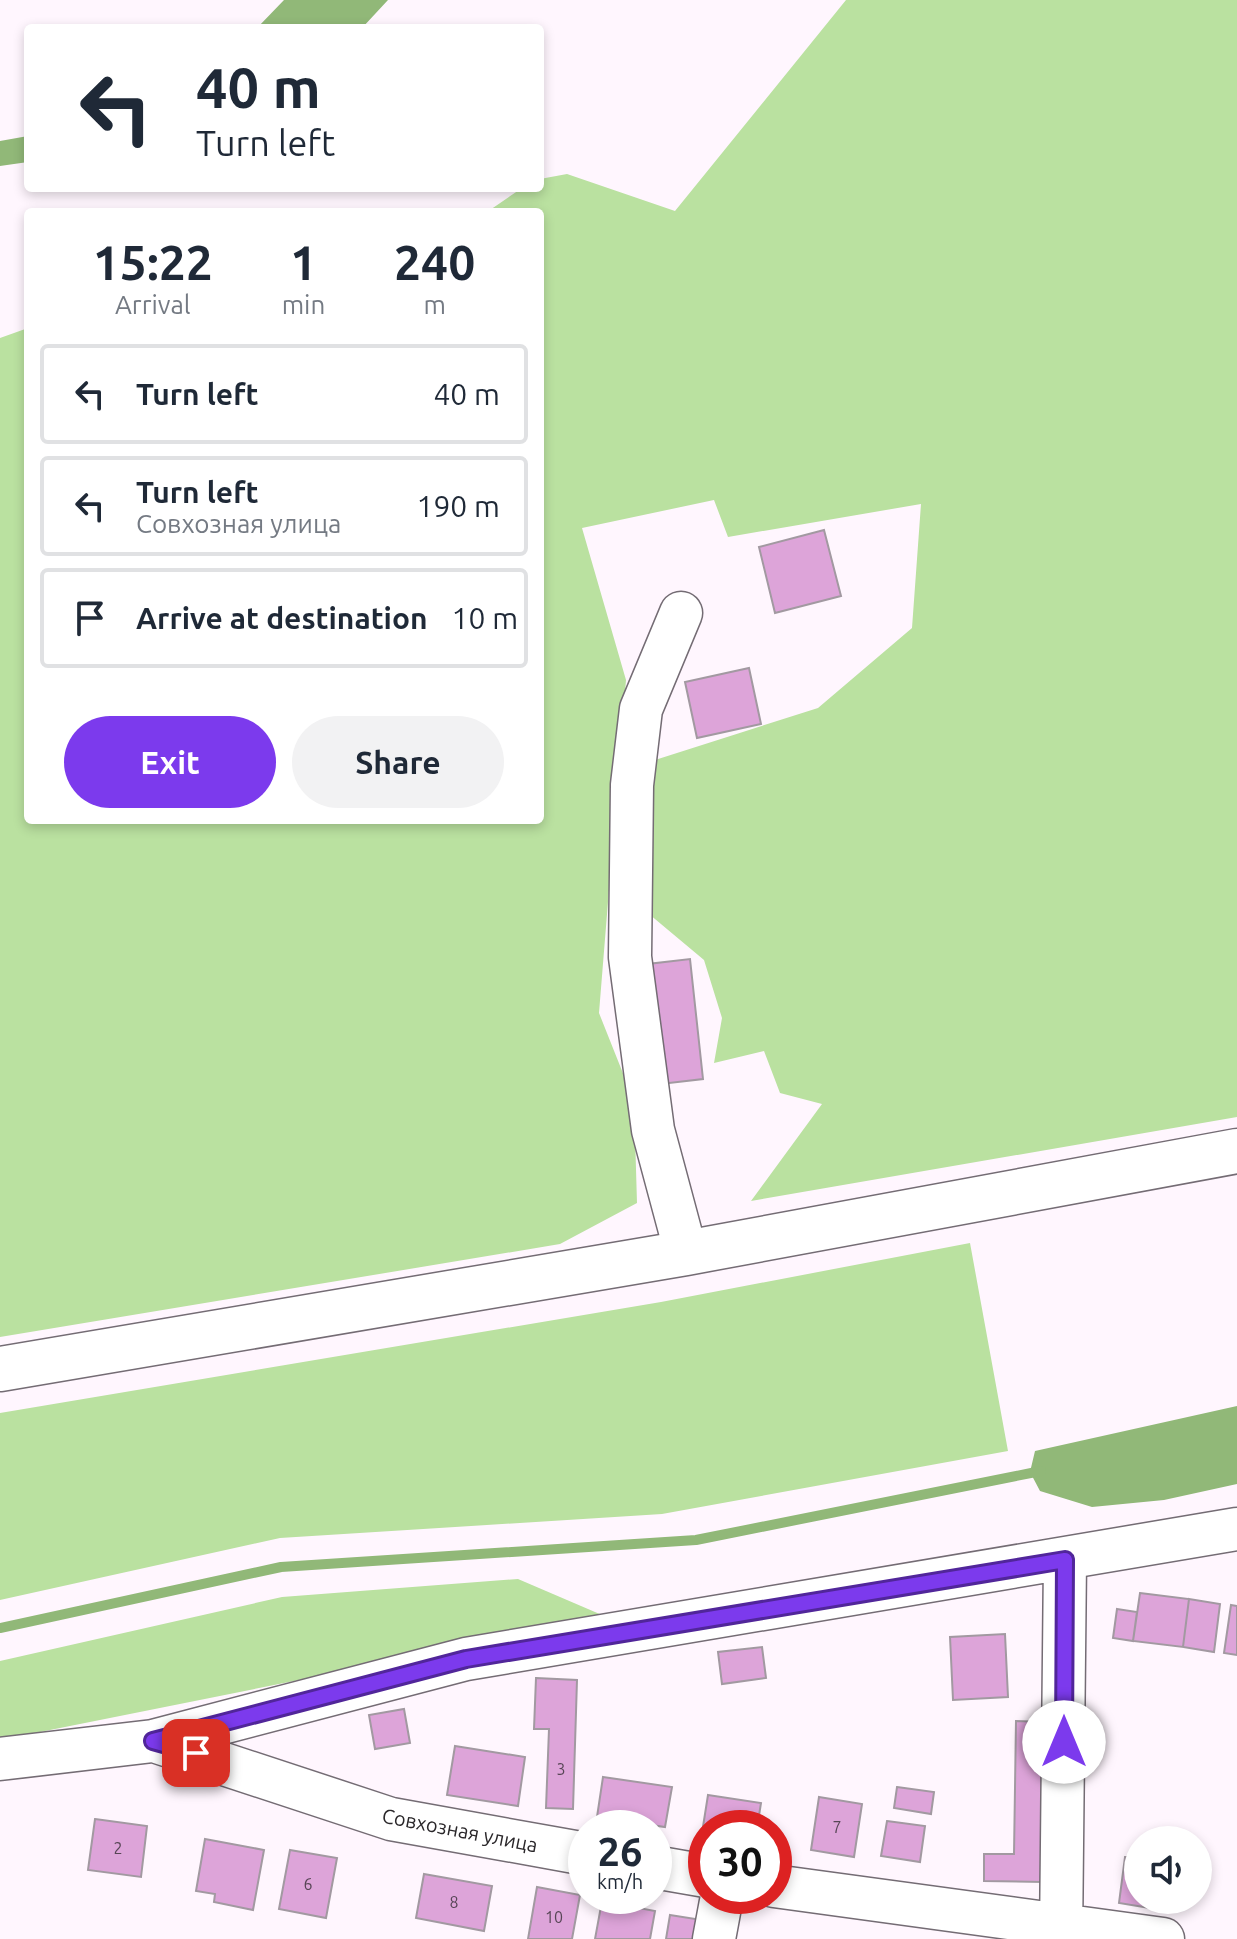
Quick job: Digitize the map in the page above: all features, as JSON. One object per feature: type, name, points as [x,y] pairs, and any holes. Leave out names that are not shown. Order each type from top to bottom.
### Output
[{"type":"main road","points":[[0,1369],[686,1253],[1237,1151]]},
{"type":"street","points":[[681,613],[641,709],[632,785],[630,957],[653,1130],[686,1253]]},
{"type":"street","points":[[0,1759],[153,1741],[466,1659],[1237,1529]]},
{"type":"street","points":[[1062,1931],[1065,1560]]},
{"type":"street","name":"Совхозная улица","points":[[153,1741],[391,1819],[568,1851]]},
{"type":"street","points":[[792,1889],[1062,1931],[1163,1939]]},
{"type":"street","points":[[714,1939],[719,1914]]},
{"type":"shaded area","points":[[284,0],[388,0],[366,24],[261,24]]},
{"type":"shaded area","points":[[846,0],[1237,0],[1237,1117],[751,1201],[822,1104],[780,1093],[764,1051],[714,1063],[722,1018],[704,960],[649,914],[655,760],[818,708],[912,628],[921,504],[728,537],[714,500],[582,528],[626,680],[599,1013],[634,1101],[637,1203],[560,1244],[0,1337],[0,338],[24,329],[24,824],[544,824],[544,208],[493,208],[516,192],[544,192],[544,178],[567,174],[675,211]]},
{"type":"shaded area","points":[[24,137],[24,163],[0,166],[0,141]]},
{"type":"shaded area","points":[[970,1243],[1008,1451],[662,1514],[280,1538],[0,1600],[0,1413],[661,1302]]},
{"type":"shaded area","points":[[1237,1406],[1237,1484],[1164,1500],[1092,1507],[1040,1491],[1030,1472],[1035,1451]]},
{"type":"shaded area","points":[[518,1579],[609,1618],[0,1740],[0,1661],[282,1597]]},
{"type":"building","points":[[824,530],[841,596],[775,613],[759,547]]},
{"type":"building","points":[[749,668],[761,724],[697,738],[685,682]]},
{"type":"building","points":[[690,959],[703,1079],[661,1084],[648,964]]},
{"type":"building","points":[[1140,1593],[1189,1599],[1183,1647],[1133,1641]]},
{"type":"building","points":[[1189,1599],[1220,1604],[1214,1652],[1183,1647]]},
{"type":"building","points":[[1231,1605],[1237,1606],[1237,1655],[1224,1653]]},
{"type":"building","points":[[1117,1609],[1137,1612],[1133,1641],[1113,1638]]},
{"type":"building","points":[[1005,1634],[1008,1697],[953,1700],[950,1637]]},
{"type":"building","points":[[762,1647],[766,1678],[722,1684],[718,1652]]},
{"type":"building","points":[[536,1678],[577,1680],[573,1809],[546,1808],[549,1729],[534,1729]]},
{"type":"building","points":[[404,1709],[410,1743],[375,1749],[369,1715]]},
{"type":"building","points":[[1016,1721],[1045,1722],[1043,1882],[984,1881],[984,1854],[1014,1854]]},
{"type":"building","points":[[455,1746],[525,1757],[518,1806],[447,1795]]},
{"type":"building","points":[[603,1777],[672,1787],[668,1810],[598,1810]]},
{"type":"building","points":[[897,1787],[934,1792],[931,1814],[894,1808]]},
{"type":"building","points":[[708,1795],[761,1803],[760,1810],[706,1810]]},
{"type":"building","points":[[819,1797],[862,1804],[854,1857],[811,1850]]},
{"type":"building","points":[[95,1819],[147,1826],[141,1877],[88,1870]]},
{"type":"building","points":[[887,1821],[925,1826],[920,1862],[881,1856]]},
{"type":"building","points":[[205,1839],[264,1850],[253,1910],[214,1902],[215,1894],[196,1891]]},
{"type":"building","points":[[290,1850],[337,1858],[326,1918],[279,1909]]},
{"type":"building","points":[[1124,1865],[1124,1904],[1119,1903]]},
{"type":"building","points":[[424,1874],[492,1886],[484,1931],[416,1918]]},
{"type":"building","points":[[537,1887],[568,1893],[568,1914],[577,1914],[572,1939],[528,1939]]},
{"type":"building","points":[[600,1914],[654,1914],[650,1939],[595,1939]]},
{"type":"building","points":[[670,1915],[702,1920],[699,1939],[666,1939]]},
{"type":"waterway","points":[[0,1628],[281,1567],[696,1540],[1041,1471]]},
{"type":"route","points":[[196,1753],[153,1741],[466,1659],[1065,1560],[1064,1742]]}]
